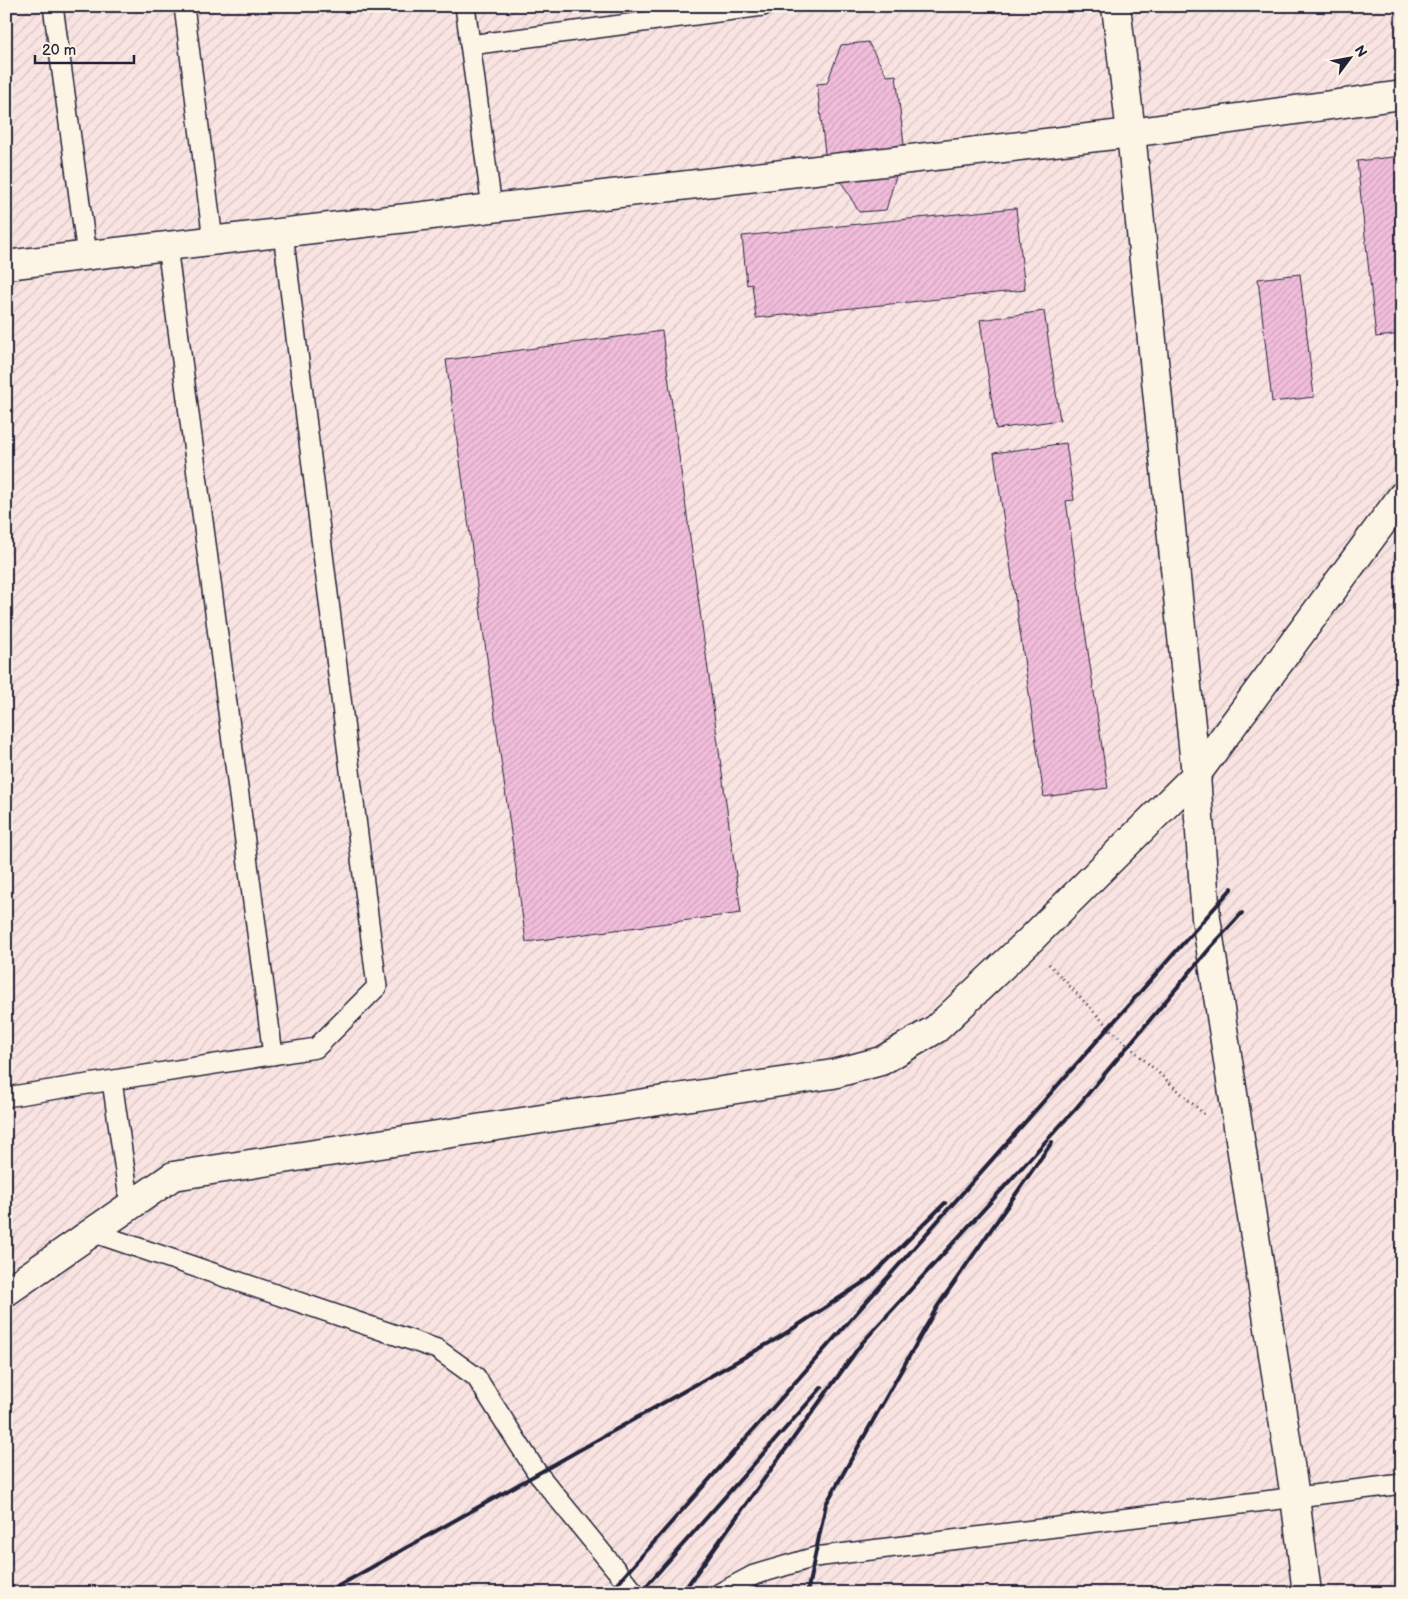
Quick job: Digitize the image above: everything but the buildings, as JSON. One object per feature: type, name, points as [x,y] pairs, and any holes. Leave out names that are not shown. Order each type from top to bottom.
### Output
[{"type":"street","points":[[1116,6],[1131,134],[1196,775],[1206,918],[1295,1497],[1307,1593]]},
{"type":"street","points":[[6,265],[1131,134],[1402,96]]},
{"type":"street","points":[[6,1292],[172,1176],[834,1074],[881,1061],[936,1029],[1196,775],[1402,496]]},
{"type":"lane","points":[[53,6],[87,255]]},
{"type":"lane","points":[[184,6],[213,241]]},
{"type":"lane","points":[[465,6],[492,208]]},
{"type":"lane","points":[[470,45],[762,6]]},
{"type":"lane","points":[[6,1097],[316,1048],[377,986],[284,233]]},
{"type":"lane","points":[[167,246],[273,1055]]},
{"type":"lane","points":[[112,1081],[130,1206]]},
{"type":"lane","points":[[92,1232],[437,1349],[476,1377],[538,1474],[635,1593]]},
{"type":"lane","points":[[720,1593],[754,1575],[815,1557],[1402,1484]]},
{"type":"path","points":[[1028,941],[1109,1028],[1206,1116]]},
{"type":"shaded area","points":[[6,6],[1402,6],[1402,1593],[6,1593]]},
{"type":"railway","points":[[609,1593],[1232,888]]},
{"type":"railway","points":[[682,1593],[862,1343],[1077,1107],[1211,947],[1242,913]]},
{"type":"railway","points":[[807,1593],[826,1504],[937,1307],[1052,1142]]},
{"type":"railway","points":[[326,1593],[780,1337],[870,1278],[945,1203]]},
{"type":"railway","points":[[640,1593],[822,1387]]}]
